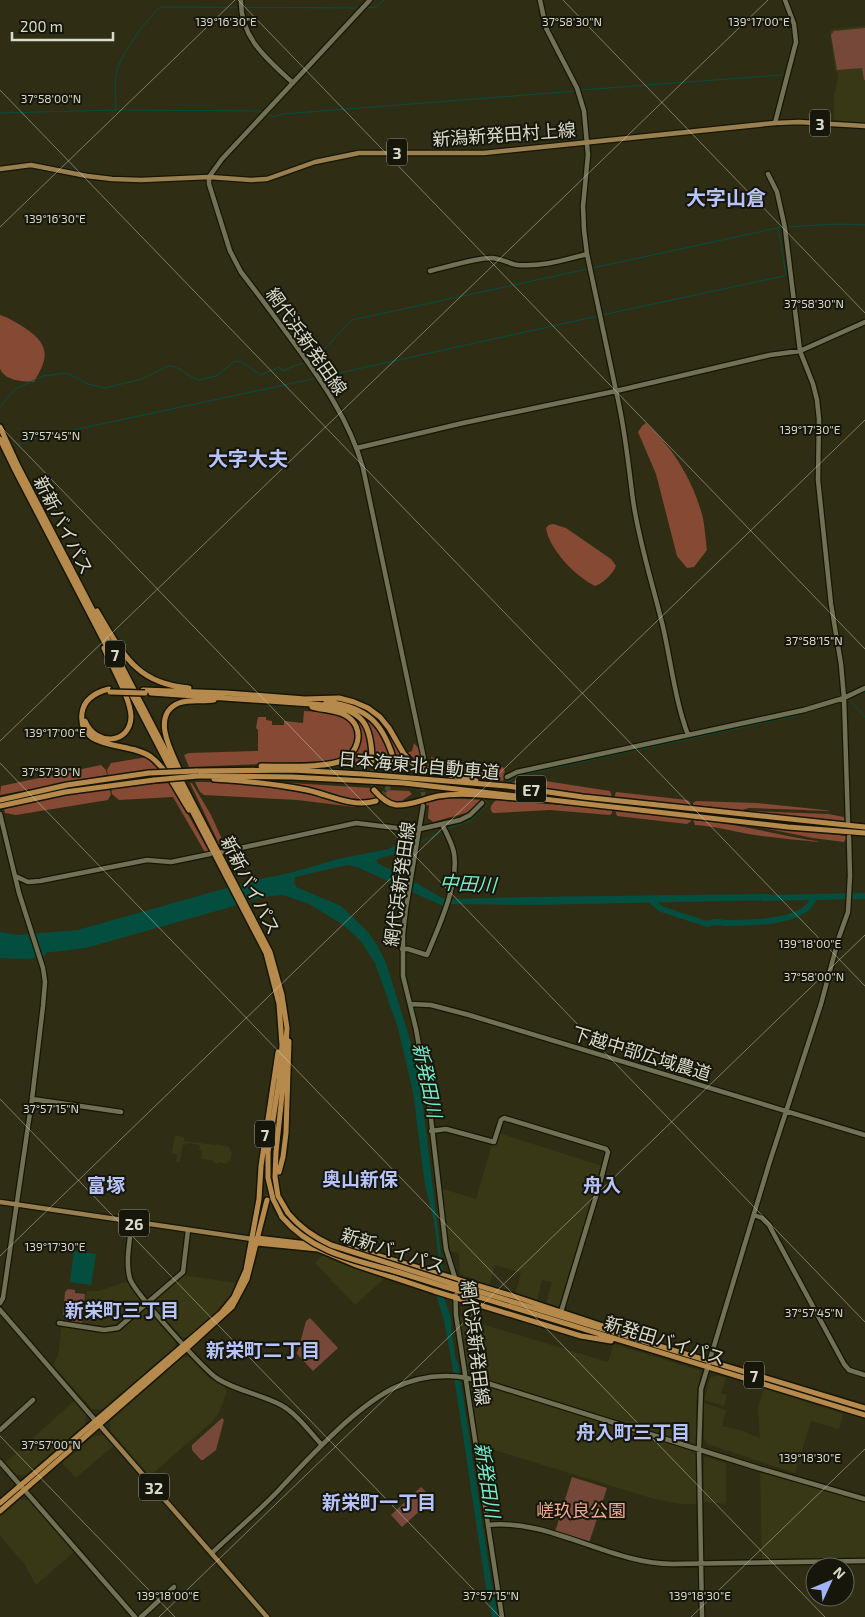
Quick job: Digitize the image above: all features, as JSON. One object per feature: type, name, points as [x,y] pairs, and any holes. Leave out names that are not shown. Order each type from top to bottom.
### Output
[{"type":"highway","name":"新新バイパス","points":[[0,427],[18,466],[207,835]]},
{"type":"highway","name":"新新バイパス","points":[[0,438],[89,613],[268,952],[280,995],[284,1029],[284,1076],[275,1177],[278,1196],[298,1225],[312,1236],[331,1245],[456,1291]]},
{"type":"highway","points":[[76,579],[113,640],[126,658],[138,669],[151,678],[167,685],[226,696]]},
{"type":"highway","points":[[89,613],[130,709],[131,718],[128,728],[122,735],[104,739],[95,736],[88,728],[85,721],[86,712],[93,699],[110,690]]},
{"type":"highway","points":[[207,835],[162,767],[152,758],[144,752],[103,743],[92,738],[85,730],[82,711],[85,704],[92,697],[110,690],[338,703],[353,707],[375,722],[390,745],[394,764]]},
{"type":"highway","points":[[207,835],[206,822],[178,766],[163,728],[169,710],[179,703],[226,696]]},
{"type":"highway","points":[[304,702],[338,698],[354,702],[368,708],[380,718],[389,728],[404,754],[421,768],[507,786]]},
{"type":"highway","points":[[304,702],[350,710],[361,718],[368,729],[372,744],[372,762]]},
{"type":"highway","points":[[211,770],[331,764],[348,757],[355,750],[359,736],[351,718],[304,702]]},
{"type":"highway","name":"日本海東北自動車道","points":[[0,806],[65,792],[185,777],[211,770],[327,771],[507,786],[592,798],[865,827]]},
{"type":"highway","name":"日本海東北自動車道","points":[[0,800],[67,785],[149,773],[301,777],[404,783],[788,827],[865,833]]},
{"type":"highway","points":[[198,775],[309,791],[350,802],[366,804],[376,801]]},
{"type":"highway","points":[[374,790],[385,801],[394,805],[403,805],[439,796],[457,795],[568,802]]},
{"type":"highway","name":"新新バイパス","points":[[284,1029],[279,1081],[268,1152],[268,1178],[273,1199],[282,1217],[293,1230],[308,1241],[328,1251],[358,1262],[456,1291]]},
{"type":"highway","name":"7","points":[[279,1172],[284,1157],[286,1133],[289,1044],[284,1029]]},
{"type":"highway","name":"7","points":[[284,1029],[261,1166],[260,1199],[252,1239],[318,1249],[356,1265],[434,1291],[448,1294],[456,1291],[581,1336],[631,1344]]},
{"type":"highway","points":[[0,1503],[222,1318],[238,1299],[248,1279],[267,1200]]},
{"type":"highway","points":[[186,1347],[221,1313],[234,1297],[246,1270],[252,1239]]},
{"type":"highway","name":"7","points":[[258,1240],[359,1250],[455,1278],[617,1330],[644,1341]]},
{"type":"highway","name":"新発田バイパス","points":[[456,1291],[644,1341],[865,1415]]},
{"type":"highway","name":"新発田バイパス","points":[[517,1307],[631,1344],[865,1408]]},
{"type":"highway","points":[[0,1511],[97,1422]]},
{"type":"main road","name":"新潟新発田村上線","points":[[0,169],[31,165],[112,179],[209,178],[252,180],[267,178],[314,162],[359,153],[484,153],[775,123],[799,122],[865,126]]},
{"type":"main road","name":"26","points":[[0,1202],[252,1239]]},
{"type":"main road","name":"32","points":[[97,1422],[267,1617]]},
{"type":"street","points":[[241,0],[244,26],[255,45],[293,84]]},
{"type":"street","points":[[209,178],[222,159],[370,0]]},
{"type":"street","points":[[540,0],[546,28],[581,98],[588,143],[583,206],[587,254],[628,449],[633,501],[641,543],[688,735]]},
{"type":"street","points":[[775,123],[796,42],[794,24],[785,0]]},
{"type":"street","points":[[768,174],[776,192],[785,228],[800,351],[817,400],[819,418],[818,480],[831,604],[841,664],[844,698],[848,822]]},
{"type":"street","name":"網代浜新発田線","points":[[209,178],[209,184],[234,260],[317,374],[340,412],[357,448],[363,468],[424,759]]},
{"type":"street","points":[[430,271],[489,258],[512,264],[533,265],[587,254]]},
{"type":"street","points":[[357,448],[770,355],[800,351],[865,322]]},
{"type":"street","points":[[507,777],[517,772],[804,710],[844,698],[865,688]]},
{"type":"street","points":[[222,852],[356,823],[420,829],[460,820],[470,815],[482,803]]},
{"type":"street","name":"網代浜新発田線","points":[[423,806],[408,893],[402,949],[403,976],[429,1102],[446,1249],[455,1278],[456,1315],[502,1617]]},
{"type":"street","points":[[0,814],[15,876],[43,971],[45,992],[32,1099],[3,1298],[0,1303]]},
{"type":"street","points":[[402,949],[427,955],[448,898],[455,864],[453,850],[442,824]]},
{"type":"street","points":[[702,1617],[699,1449],[701,1389],[848,912],[850,900],[849,837]]},
{"type":"street","points":[[15,876],[28,882],[40,881],[147,860],[171,862],[210,854]]},
{"type":"street","name":"下越中部広域農道","points":[[410,1004],[443,1007],[865,1135]]},
{"type":"street","points":[[32,1099],[121,1112]]},
{"type":"street","points":[[431,1131],[446,1129],[494,1142],[501,1120],[504,1118],[606,1149],[608,1152],[600,1182],[561,1312]]},
{"type":"street","points":[[754,1215],[762,1218],[769,1225],[844,1364],[849,1370],[865,1375]]},
{"type":"street","points":[[132,1222],[128,1255],[130,1278],[147,1302],[204,1368],[230,1386],[279,1404],[292,1413],[321,1444]]},
{"type":"street","points":[[59,1323],[112,1330],[118,1328],[183,1272],[188,1230]]},
{"type":"street","points":[[0,1310],[97,1422]]},
{"type":"street","points":[[212,1553],[268,1502],[321,1444],[366,1404],[386,1391],[422,1378],[460,1376],[865,1500]]},
{"type":"street","points":[[0,1430],[33,1400]]},
{"type":"street","points":[[0,1462],[19,1486],[136,1617]]},
{"type":"street","points":[[488,1525],[520,1525],[649,1563],[865,1561]]},
{"type":"street","points":[[141,1617],[174,1587]]},
{"type":"shaded area","points":[[865,26],[865,125],[834,122],[834,95],[838,73],[835,71],[830,32],[833,29]]},
{"type":"shaded area","points":[[0,315],[25,328],[43,346],[44,358],[34,382],[10,378],[0,369]]},
{"type":"shaded area","points":[[646,423],[680,463],[697,498],[703,520],[707,550],[694,567],[687,568],[677,556],[656,474],[638,432]]},
{"type":"shaded area","points":[[553,524],[566,528],[611,559],[616,566],[604,581],[595,586],[564,562],[548,536],[546,528]]},
{"type":"shaded area","points":[[338,705],[372,722],[387,744],[393,769],[373,768],[364,720]]},
{"type":"shaded area","points":[[353,705],[363,709],[372,714],[380,721],[403,754],[399,758],[406,769],[394,769],[396,760],[391,741],[378,723],[362,709]]},
{"type":"shaded area","points":[[339,710],[356,718],[365,730],[368,746],[368,765],[371,768],[336,765],[354,753],[359,746],[361,738],[360,730],[356,723]]},
{"type":"shaded area","points":[[304,711],[334,714],[349,721],[353,726],[356,737],[353,749],[349,754],[332,761],[189,767],[184,755],[189,753],[258,751],[258,730],[256,728],[258,717],[266,717],[266,720],[272,721],[272,725],[284,725],[284,721],[303,723]]},
{"type":"shaded area","points":[[414,743],[420,750],[420,758],[423,760],[424,767],[407,753],[412,751]]},
{"type":"shaded area","points":[[147,757],[160,769],[108,776],[107,770],[111,763]]},
{"type":"shaded area","points":[[431,757],[479,770],[503,767],[505,772],[503,774],[506,777],[500,783],[425,768],[425,761],[431,763]]},
{"type":"shaded area","points":[[101,765],[106,770],[107,775],[0,795],[1,786]]},
{"type":"shaded area","points":[[526,778],[610,791],[612,797],[510,784],[519,779]]},
{"type":"shaded area","points":[[195,782],[256,785],[356,805],[355,807],[297,800],[204,795],[200,792]]},
{"type":"shaded area","points":[[170,783],[210,852],[206,854],[173,797],[119,800],[112,794],[111,787]]},
{"type":"shaded area","points":[[190,783],[192,783],[211,815],[226,848],[225,850],[222,850]]},
{"type":"shaded area","points":[[290,783],[371,788],[376,798],[345,800],[293,786]]},
{"type":"shaded area","points":[[109,788],[111,794],[108,800],[16,815],[5,813],[4,808],[57,796]]},
{"type":"shaded area","points":[[388,790],[409,791],[412,794],[403,800],[403,804],[394,804],[381,797]]},
{"type":"shaded area","points":[[616,792],[687,800],[690,802],[690,806],[614,798]]},
{"type":"shaded area","points":[[446,798],[484,800],[466,813],[433,822],[428,818],[429,805],[424,806],[424,803]]},
{"type":"shaded area","points":[[496,800],[612,809],[612,813],[610,815],[550,810],[493,813],[491,808]]},
{"type":"shaded area","points":[[696,801],[756,803],[834,811],[749,808],[742,810],[693,806],[693,803]]},
{"type":"shaded area","points":[[615,810],[688,818],[691,821],[687,824],[617,816]]},
{"type":"shaded area","points":[[747,812],[828,814],[844,817],[846,823]]},
{"type":"shaded area","points":[[693,819],[822,842],[767,837],[695,825]]},
{"type":"shaded area","points":[[748,825],[847,836],[844,842]]},
{"type":"shaded area","points":[[499,1133],[602,1166],[559,1307],[546,1303],[552,1282],[542,1280],[537,1300],[515,1294],[521,1273],[495,1265],[489,1286],[460,1274],[459,1253],[450,1251],[440,1188],[476,1199],[492,1144]]},
{"type":"shaded area","points":[[175,1135],[184,1137],[184,1143],[185,1141],[229,1146],[230,1150],[232,1150],[230,1161],[227,1164],[219,1162],[218,1164],[214,1163],[214,1161],[201,1159],[202,1151],[199,1150],[200,1145],[187,1143],[186,1145],[183,1144],[180,1162],[176,1162],[177,1154],[172,1153]]},
{"type":"shaded area","points":[[323,1255],[386,1277],[355,1305],[315,1263]]},
{"type":"shaded area","points":[[182,1275],[237,1283],[227,1302],[188,1337],[182,1337],[151,1304],[152,1301]]},
{"type":"shaded area","points":[[125,1282],[131,1284],[140,1298],[140,1304],[117,1323],[111,1325],[103,1326],[82,1323],[87,1291],[99,1291]]},
{"type":"shaded area","points":[[144,1307],[149,1309],[176,1340],[175,1347],[103,1409],[92,1409],[53,1365],[58,1356],[61,1329],[65,1326],[112,1331]]},
{"type":"shaded area","points":[[459,1317],[608,1362],[614,1344],[701,1371],[696,1402],[698,1504],[680,1504],[654,1499],[478,1445]]},
{"type":"shaded area","points":[[183,1357],[190,1357],[208,1377],[225,1387],[227,1392],[219,1413],[212,1422],[152,1474],[147,1473],[110,1430],[111,1420]]},
{"type":"shaded area","points":[[717,1375],[726,1378],[721,1393],[727,1395],[724,1406],[704,1400],[710,1378]]},
{"type":"shaded area","points":[[764,1388],[843,1414],[839,1429],[811,1421],[795,1473],[707,1444],[704,1439],[704,1403],[726,1410],[722,1426],[740,1430],[760,1438],[758,1408]]},
{"type":"shaded area","points":[[74,1401],[86,1414],[85,1424],[26,1475],[17,1475],[5,1463]]},
{"type":"shaded area","points":[[95,1435],[104,1436],[113,1446],[76,1478],[62,1463]]},
{"type":"shaded area","points":[[705,1457],[726,1463],[726,1504],[703,1502]]},
{"type":"shaded area","points":[[760,1472],[865,1503],[865,1558],[805,1557],[805,1559],[762,1560]]},
{"type":"shaded area","points":[[19,1500],[29,1500],[74,1550],[36,1585],[23,1562],[0,1536],[0,1517]]},
{"type":"green space","points":[[865,28],[864,80],[862,68],[837,70],[831,35],[834,31]]},
{"type":"green space","points":[[68,1289],[75,1290],[75,1293],[85,1294],[82,1323],[68,1321],[63,1316],[65,1292]]},
{"type":"green space","points":[[310,1318],[338,1348],[313,1371],[297,1354],[306,1321]]},
{"type":"green space","points":[[222,1418],[224,1420],[216,1450],[201,1460],[192,1450],[192,1445]]},
{"type":"green space","name":"嵯玖良公園","points":[[572,1477],[607,1488],[589,1543],[555,1532]]},
{"type":"green space","points":[[421,1487],[433,1499],[402,1527],[391,1515]]},
{"type":"water","points":[[394,845],[396,854],[380,858],[376,860],[377,863],[442,898],[769,894],[771,900],[534,905],[451,904],[443,906],[357,867],[347,865],[295,877],[294,883],[296,887],[341,906],[367,931],[386,963],[412,1046],[421,1090],[443,1272],[435,1270],[435,1265],[439,1261],[434,1221],[425,1185],[413,1092],[398,1028],[375,963],[360,940],[342,924],[309,904],[283,895],[262,897],[86,948],[26,955],[0,955],[0,932],[18,935],[78,930],[255,880],[290,873],[338,859],[389,849]]},
{"type":"water","points":[[74,1251],[96,1254],[91,1285],[70,1282]]},
{"type":"water","points":[[436,1294],[444,1297],[450,1316],[457,1369],[453,1369],[444,1321]]},
{"type":"waterway","points":[[365,8],[376,7],[384,0]]},
{"type":"waterway","points":[[116,109],[116,79],[120,62],[135,37],[159,8],[361,8]]},
{"type":"waterway","points":[[581,90],[782,75]]},
{"type":"waterway","points":[[0,113],[116,110],[260,111],[273,117],[283,114],[577,91]]},
{"type":"waterway","points":[[786,227],[838,224],[865,225]]},
{"type":"waterway","points":[[602,315],[784,276],[786,275],[778,227]]},
{"type":"waterway","points":[[312,362],[352,320],[782,227]]},
{"type":"waterway","points":[[321,377],[598,316]]},
{"type":"waterway","points":[[0,407],[15,389],[43,376],[67,373],[88,384],[105,388],[142,379],[168,366],[176,367],[199,380],[216,376],[235,361],[242,362],[261,375],[280,367],[282,371],[302,363],[307,365]]},
{"type":"waterway","points":[[18,445],[64,432],[317,378]]},
{"type":"waterway","points":[[853,696],[865,692]]},
{"type":"waterway","points":[[848,698],[865,717]]},
{"type":"waterway","points":[[507,783],[525,774],[795,716],[833,704]]},
{"type":"waterway","points":[[419,843],[449,828],[470,821],[487,806]]},
{"type":"waterway","name":"中田川","points":[[764,898],[865,896]]},
{"type":"waterway","name":"中田川","points":[[649,899],[661,909],[707,924],[715,922],[764,922],[790,917],[809,906],[814,897]]},
{"type":"waterway","name":"新発田川","points":[[0,955],[28,956],[43,953]]},
{"type":"waterway","name":"新発田川","points":[[455,1363],[495,1617]]},
{"type":"tunnel","points":[[423,803],[424,759]]},
{"type":"tunnel","points":[[372,762],[374,790]]},
{"type":"tunnel","points":[[376,801],[387,791],[395,764]]},
{"type":"tunnel","points":[[482,803],[507,777]]},
{"type":"tunnel","points":[[267,1200],[279,1172]]},
{"type":"district","name":"大字山倉","points":[[726,197]]},
{"type":"district","name":"大字大夫","points":[[248,458]]},
{"type":"district","name":"奥山新保","points":[[360,1178]]},
{"type":"district","name":"富塚","points":[[106,1184]]},
{"type":"district","name":"舟入","points":[[602,1184]]},
{"type":"district","name":"新栄町三丁目","points":[[122,1309]]},
{"type":"district","name":"新栄町二丁目","points":[[263,1349]]},
{"type":"district","name":"舟入町三丁目","points":[[633,1431]]},
{"type":"district","name":"新栄町一丁目","points":[[379,1501]]}]
